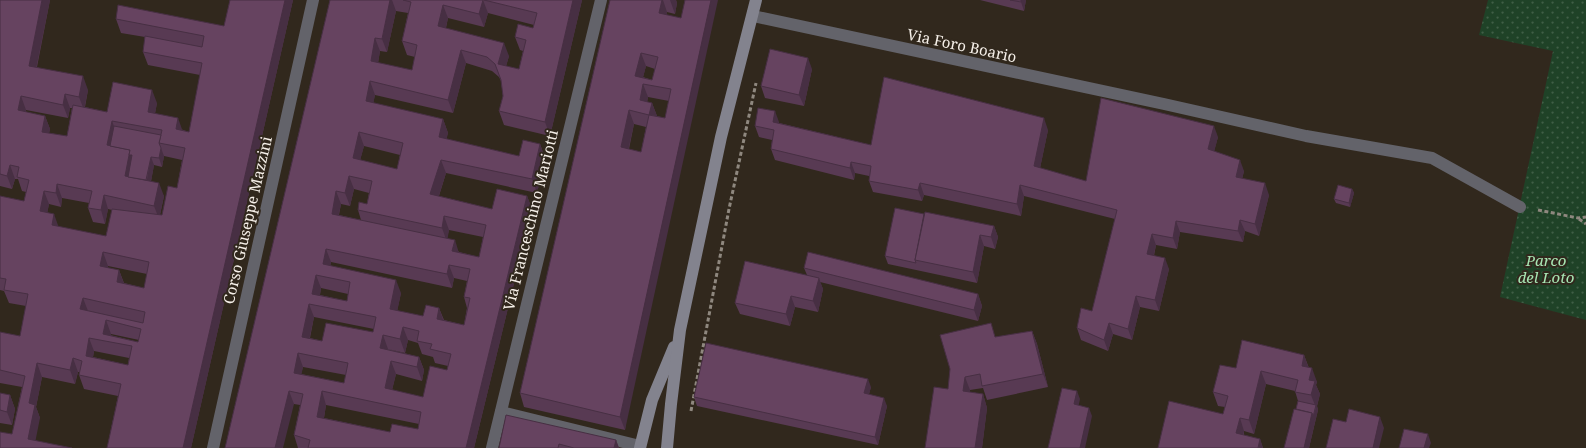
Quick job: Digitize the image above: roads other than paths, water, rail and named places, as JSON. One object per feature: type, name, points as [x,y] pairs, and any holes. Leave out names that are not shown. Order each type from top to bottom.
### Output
[{"type":"street","name":"Corso Giuseppe Mazzini","points":[[213,448],[313,0]]},
{"type":"street","name":"Via Franceschino Mariotti","points":[[492,448],[601,0]]},
{"type":"street","points":[[667,448],[680,330],[721,137],[756,0]]},
{"type":"street","name":"Via Foro Boario","points":[[753,16],[1306,136],[1432,158],[1520,207]]},
{"type":"street","points":[[501,412],[640,447],[652,400],[680,330]]},
{"type":"park label","name":"Parco del Loto","points":[[1546,268]]}]
